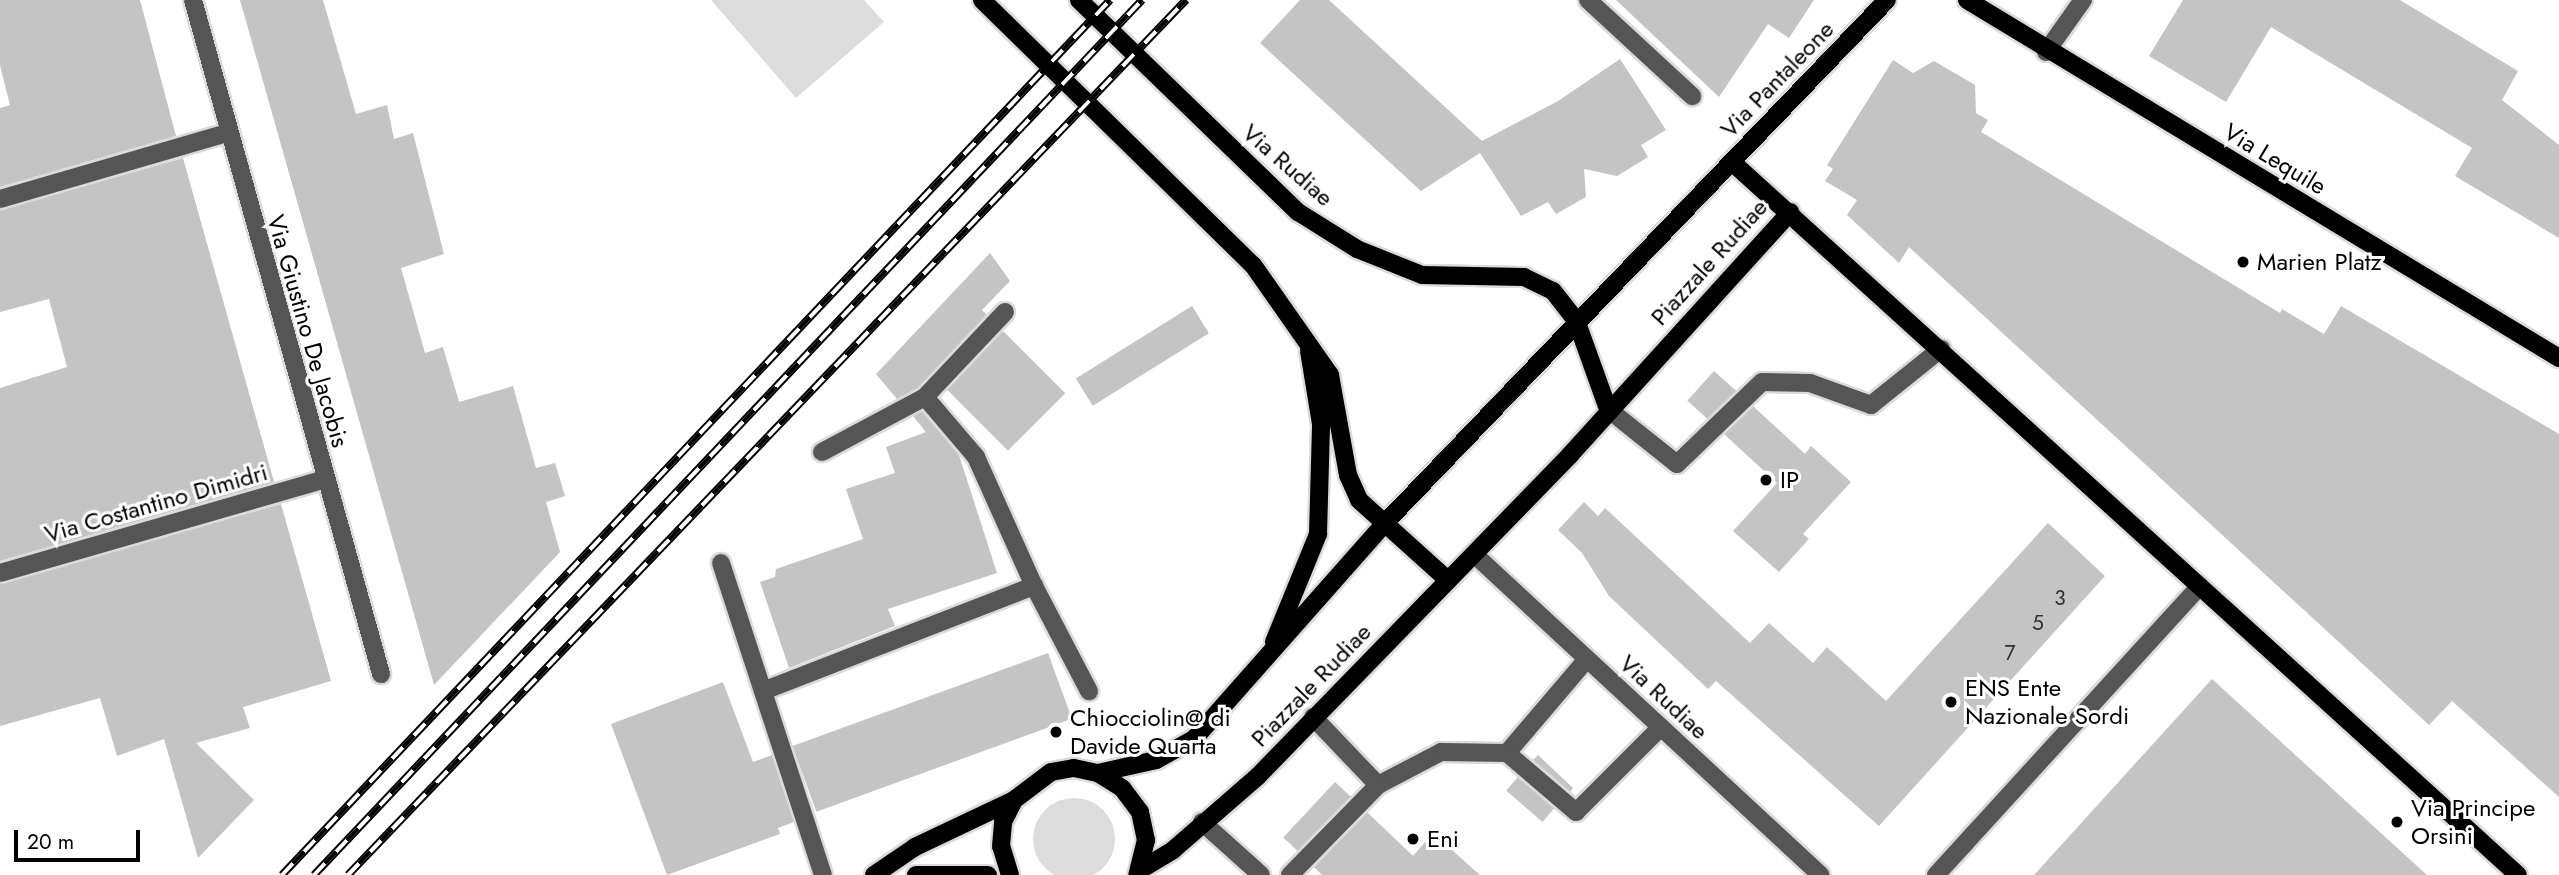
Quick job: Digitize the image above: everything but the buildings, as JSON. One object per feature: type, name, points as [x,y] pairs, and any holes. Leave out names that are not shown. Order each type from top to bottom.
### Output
[{"type":"main road","points":[[982,0],[1253,265],[1329,375],[1348,475],[1359,500],[1448,580]]},
{"type":"main road","name":"Via Rudiae","points":[[1079,0],[1298,212],[1390,266],[1422,275],[1524,277],[1553,290],[1576,320]]},
{"type":"main road","name":"Via Pantaleone","points":[[1732,162],[1887,0]]},
{"type":"main road","name":"Via Lequile","points":[[1966,0],[2046,51],[2559,358]]},
{"type":"main road","name":"Piazzale Rudiae","points":[[874,875],[915,847],[1014,800],[1051,772],[1098,773],[1156,760],[1194,739],[1262,667],[1384,524],[1576,320],[1732,162],[1790,212],[1475,555],[1246,788],[1202,822],[1173,850],[1138,872]]},
{"type":"main road","points":[[1790,212],[2518,875]]},
{"type":"main road","points":[[1576,320],[1608,409]]},
{"type":"main road","points":[[1262,667],[1296,599],[1318,534],[1321,424],[1307,341]]},
{"type":"main road","name":"Piazzale Rudiae","points":[[1098,773],[1122,788],[1140,812],[1146,840],[1138,872]]},
{"type":"main road","points":[[1010,875],[1001,846],[1014,800]]},
{"type":"main road","points":[[916,875],[988,875]]},
{"type":"street","name":"Via Giustino De Jacobis","points":[[192,0],[227,133],[381,674]]},
{"type":"street","points":[[1588,0],[1692,96]]},
{"type":"street","points":[[2046,51],[2084,0]]},
{"type":"street","points":[[0,199],[227,133]]},
{"type":"street","points":[[822,452],[925,397],[1005,313]]},
{"type":"street","points":[[1608,409],[1677,464],[1762,382],[1810,383],[1871,405],[1941,349]]},
{"type":"street","points":[[925,397],[976,457],[1034,586],[1089,691]]},
{"type":"street","name":"Via Costantino Dimidri","points":[[0,573],[325,479]]},
{"type":"street","name":"Via Rudiae","points":[[1475,555],[1821,875]]},
{"type":"street","points":[[721,563],[823,875]]},
{"type":"street","points":[[763,691],[1034,586]]},
{"type":"street","points":[[1937,875],[2200,586]]},
{"type":"street","points":[[1507,753],[1587,659]]},
{"type":"street","points":[[1313,717],[1378,785]]},
{"type":"street","points":[[1290,875],[1378,785],[1441,752],[1507,753],[1576,812],[1661,727]]},
{"type":"street","points":[[1202,822],[1261,875]]},
{"type":"shaded area","points":[[711,0],[864,0],[884,22],[796,98]]},
{"type":"shaded area","points":[[1074,798],[1090,801],[1103,810],[1112,823],[1115,839],[1112,855],[1103,868],[1090,877],[1074,880],[1058,877],[1045,868],[1036,855],[1033,839],[1036,823],[1045,810],[1058,801]]},
{"type":"railway","points":[[282,875],[1110,0]]},
{"type":"railway","points":[[314,875],[1142,0]]},
{"type":"railway","points":[[348,875],[1186,0]]},
{"type":"place","name":"Marien Platz","points":[[2243,262]]},
{"type":"place","name":"IP","points":[[1766,480]]},
{"type":"place","name":"ENS Ente Nazionale Sordi","points":[[1951,702]]},
{"type":"place","name":"Chiocciolin@ di Davide Quarta","points":[[1056,732]]},
{"type":"place","name":"Via Principe Orsini","points":[[2397,822]]},
{"type":"place","name":"Eni","points":[[1413,839]]}]
